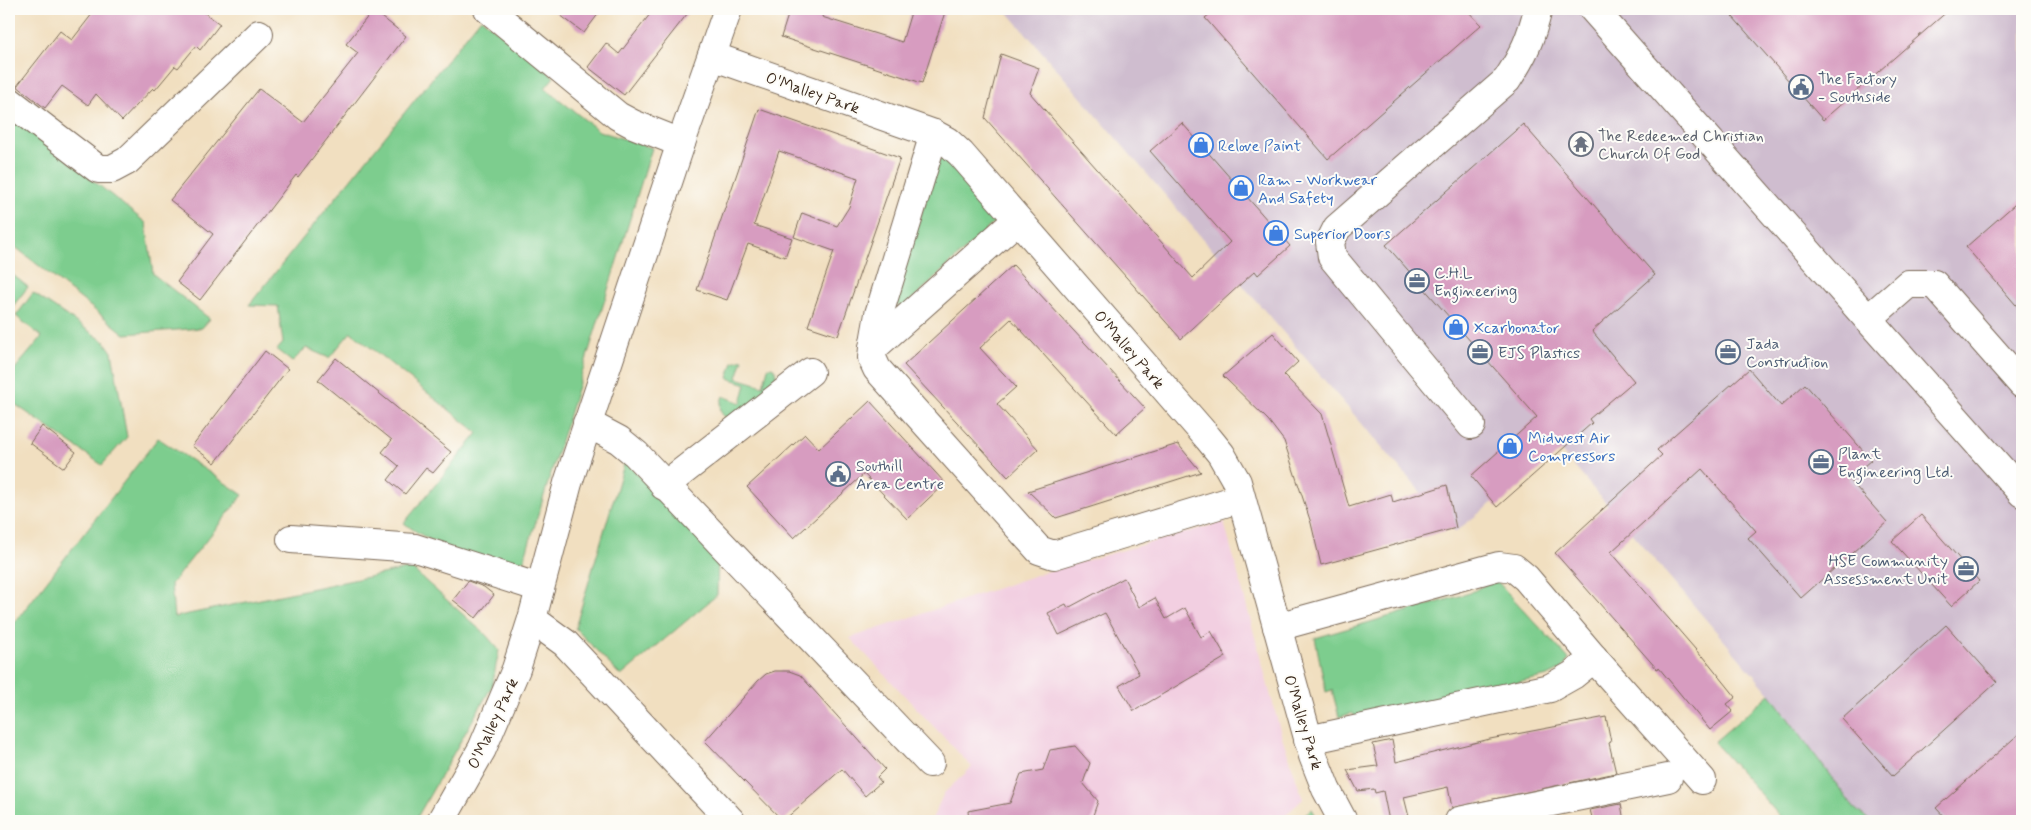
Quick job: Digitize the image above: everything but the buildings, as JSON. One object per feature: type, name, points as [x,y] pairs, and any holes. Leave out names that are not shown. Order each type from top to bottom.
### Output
[{"type":"street","points":[[488,9],[618,116],[681,144]]},
{"type":"street","name":"O'Malley Park","points":[[440,821],[482,750],[516,669],[532,619],[568,482],[728,9]]},
{"type":"street","points":[[1471,425],[1332,257],[1330,242],[1337,228],[1507,80],[1521,59],[1532,36],[1538,9]]},
{"type":"street","points":[[1593,9],[2022,493]]},
{"type":"street","points":[[10,105],[98,169],[112,169],[127,161],[259,34]]},
{"type":"street","name":"O'Malley Park","points":[[712,56],[934,134],[947,141],[961,154],[1221,454],[1237,482],[1308,740],[1326,789],[1343,821]]},
{"type":"street","points":[[934,134],[879,314],[872,358],[877,368],[1039,550],[1046,554],[1054,555],[1241,498]]},
{"type":"street","points":[[873,348],[1017,220]]},
{"type":"street","points":[[1868,319],[1908,284],[1934,284],[2022,384]]},
{"type":"street","points":[[664,486],[810,372]]},
{"type":"street","points":[[588,423],[628,446],[664,486],[930,763]]},
{"type":"street","points":[[290,539],[415,548],[540,588]]},
{"type":"street","points":[[1277,627],[1499,566],[1514,568],[1526,578],[1702,780]]},
{"type":"street","points":[[532,619],[565,643],[731,821]]},
{"type":"street","points":[[1308,740],[1550,688],[1573,675],[1594,658]]},
{"type":"street","points":[[1459,821],[1668,778]]},
{"type":"shaded area","points":[[1005,9],[2022,9],[2022,821],[1870,821],[1854,808],[1770,694],[1560,450],[1455,532]]},
{"type":"shaded area","points":[[1224,522],[1281,734],[1303,799],[1279,821],[931,821],[944,793],[972,767],[850,638],[1045,572]]},
{"type":"green space","points":[[481,18],[554,77],[545,88],[599,131],[652,148],[524,560],[510,562],[494,562],[461,554],[430,539],[404,523],[478,433],[351,332],[329,358],[306,348],[292,362],[277,350],[283,343],[278,306],[249,305]]},
{"type":"green space","points":[[18,120],[146,223],[153,274],[210,319],[202,328],[125,334],[9,242],[9,131]]},
{"type":"green space","points":[[948,155],[1000,217],[905,306],[898,306],[892,301],[940,158]]},
{"type":"green space","points":[[9,272],[28,287],[9,311]]},
{"type":"green space","points":[[33,293],[105,342],[112,352],[127,437],[102,465],[9,400],[9,376],[42,337],[16,316]]},
{"type":"green space","points":[[743,359],[737,378],[763,386],[768,368],[772,367],[776,370],[776,384],[732,419],[727,418],[721,411],[723,396],[741,403],[746,384],[728,378],[733,362]]},
{"type":"green space","points":[[158,438],[243,495],[171,584],[174,617],[411,568],[486,635],[499,650],[492,686],[415,821],[9,821],[9,630]]},
{"type":"green space","points":[[625,461],[718,557],[717,595],[621,676],[575,628]]},
{"type":"green space","points":[[1495,579],[1569,659],[1562,669],[1548,676],[1355,718],[1353,713],[1339,717],[1332,690],[1326,692],[1315,638],[1470,593]]},
{"type":"green space","points":[[1770,694],[1854,808],[1870,821],[1784,821],[1714,742]]},
{"type":"green space","points":[[1312,809],[1319,821],[1298,821]]},
{"type":"place","name":"The Factory - Southside","points":[[1801,87]]},
{"type":"place","name":"The Redeemed Christian Church Of God","points":[[1581,144]]},
{"type":"place","name":"Relove Paint","points":[[1201,145]]},
{"type":"place","name":"Ram - Workwear And Safety","points":[[1241,188]]},
{"type":"place","name":"Superior Doors","points":[[1276,233]]},
{"type":"place","name":"C.H.L Engineering","points":[[1417,281]]},
{"type":"place","name":"Xcarbonator","points":[[1456,327]]},
{"type":"place","name":"EJS Plastics","points":[[1480,352]]},
{"type":"place","name":"Jada Construction","points":[[1728,352]]},
{"type":"place","name":"Midwest Air Compressors","points":[[1510,446]]},
{"type":"place","name":"Plant Engineering Ltd.","points":[[1821,462]]},
{"type":"place","name":"Southill Area Centre","points":[[838,474]]},
{"type":"place","name":"HSE Community Assessment Unit","points":[[1966,569]]}]
